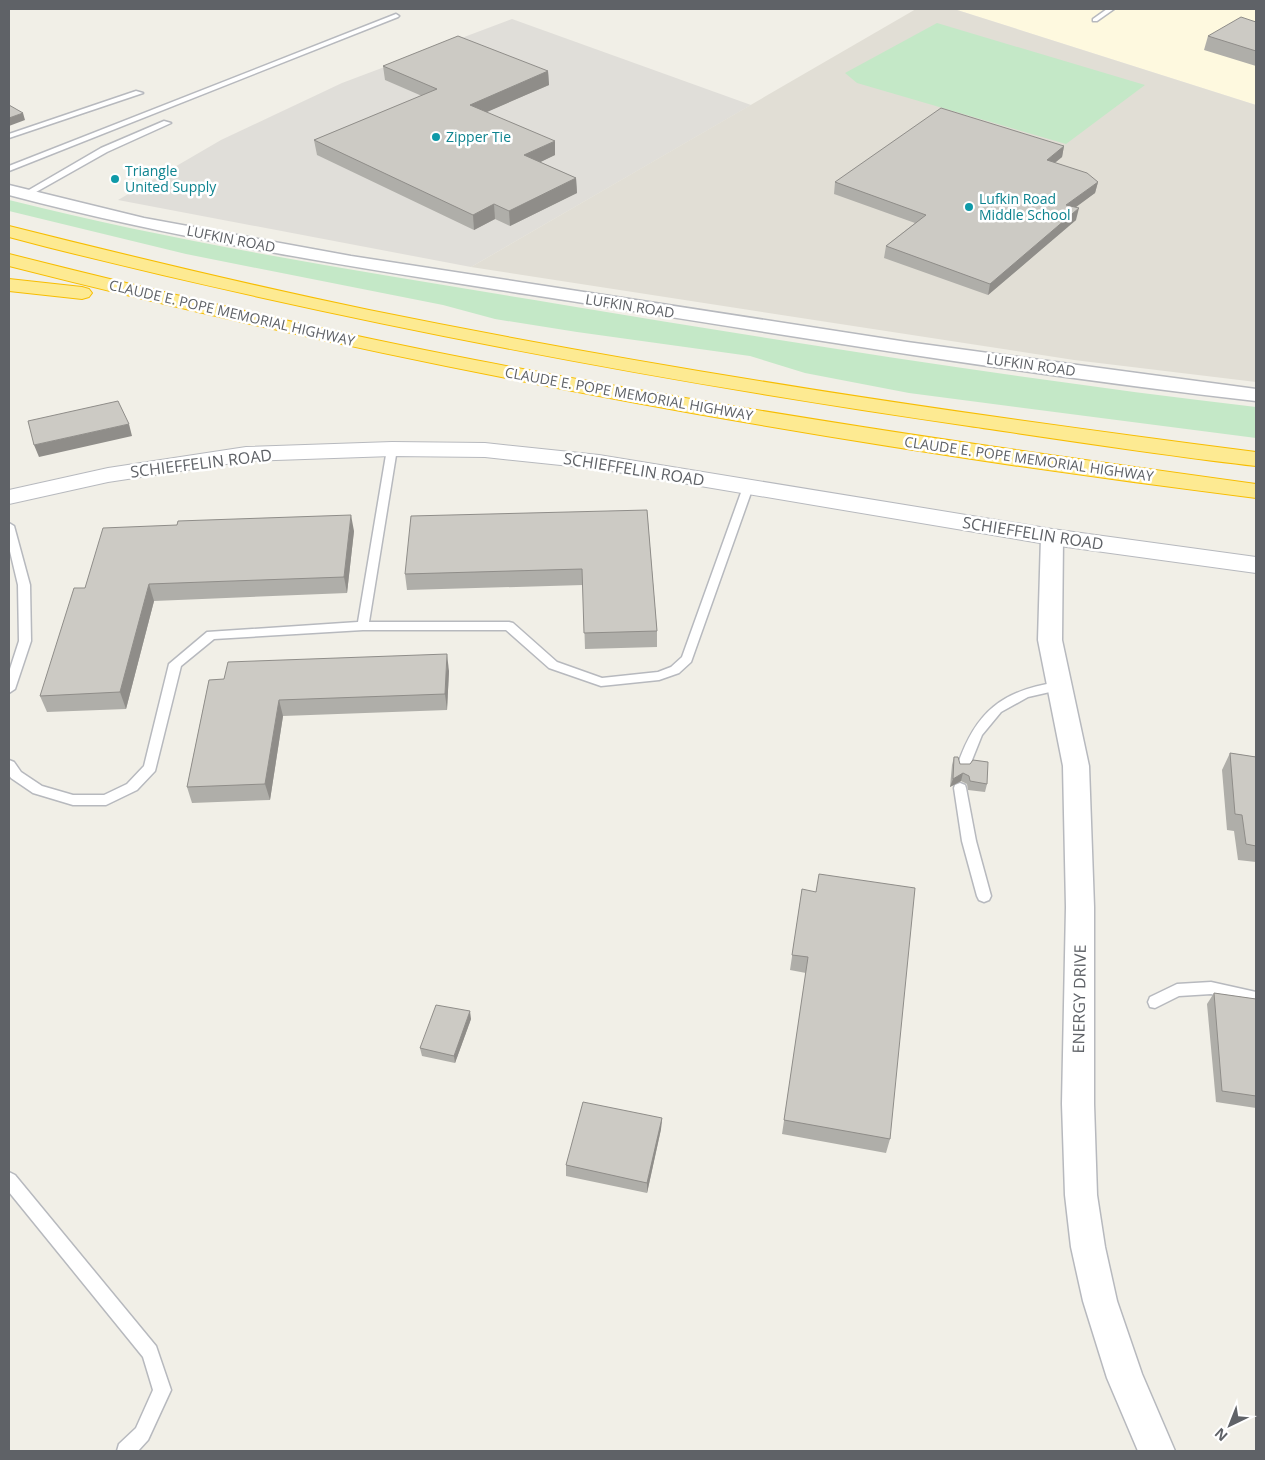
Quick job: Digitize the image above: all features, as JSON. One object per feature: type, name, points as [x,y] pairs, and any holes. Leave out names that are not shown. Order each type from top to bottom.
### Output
[{"type":"highway","name":"CLAUDE E. POPE MEMORIAL HIGHWAY","points":[[9,232],[283,298],[548,351],[873,406],[1256,459]]},
{"type":"highway","name":"CLAUDE E. POPE MEMORIAL HIGHWAY","points":[[9,260],[172,301],[444,360],[650,399],[1032,461],[1256,491]]},
{"type":"highway","points":[[9,286],[172,301]]},
{"type":"street","name":"LUFKIN ROAD","points":[[17,192],[129,219],[352,262],[731,322],[1256,395]]},
{"type":"street","name":"SCHIEFFELIN ROAD","points":[[9,497],[108,475],[246,454],[392,448],[485,450],[599,462],[1052,537],[1256,565]]},
{"type":"street","name":"ENERGY DRIVE","points":[[1052,537],[1050,640],[1076,766],[1080,906],[1078,1104],[1082,1195],[1088,1247],[1100,1301],[1125,1378],[1158,1451]]},
{"type":"lane","points":[[1095,20],[1111,9]]},
{"type":"lane","points":[[9,169],[396,16]]},
{"type":"lane","points":[[9,136],[139,93]]},
{"type":"lane","points":[[17,192],[104,150],[167,123]]},
{"type":"lane","points":[[364,626],[392,448]]},
{"type":"lane","points":[[9,765],[16,775],[38,790],[72,800],[106,800],[132,787],[150,768],[175,664],[211,635],[364,626],[508,626],[553,665],[601,682],[659,676],[675,670],[687,659],[748,487]]},
{"type":"lane","points":[[9,526],[24,585],[24,642],[9,689]]},
{"type":"lane","points":[[963,767],[969,746],[985,719],[1008,701],[1034,689],[1059,686]]},
{"type":"lane","points":[[960,788],[969,841],[984,896]]},
{"type":"lane","points":[[1155,1002],[1177,990],[1211,988],[1256,998]]},
{"type":"lane","points":[[9,1180],[150,1352],[162,1390],[142,1434],[126,1451]]},
{"type":"shaded area","points":[[916,9],[954,9],[1256,105],[1256,382],[1074,360],[471,267]]},
{"type":"shaded area","points":[[954,9],[1256,9],[1256,105]]},
{"type":"shaded area","points":[[512,19],[751,105],[471,267],[118,200],[221,140],[342,83]]},
{"type":"green space","points":[[937,23],[1145,85],[1066,144],[857,83],[845,73]]},
{"type":"green space","points":[[9,200],[216,245],[425,282],[910,360],[1256,407],[1256,438],[909,393],[805,373],[750,356],[495,319],[443,305],[186,254],[9,211]]},
{"type":"building","points":[[1241,17],[1256,22],[1256,51],[1208,36]]},
{"type":"building","name":"Zipper Tie","points":[[458,36],[548,71],[470,105],[555,141],[524,155],[576,178],[509,211],[494,204],[473,215],[314,140],[437,89],[383,66]]},
{"type":"building","points":[[9,105],[23,113],[9,118]]},
{"type":"building","name":"Lufkin Road Middle School","points":[[941,108],[1064,146],[1047,160],[1087,173],[1098,182],[1066,205],[1079,208],[990,284],[886,246],[926,215],[835,182]]},
{"type":"building","points":[[118,401],[129,424],[34,445],[28,421]]},
{"type":"building","points":[[647,510],[657,631],[584,633],[582,569],[405,574],[411,516]]},
{"type":"building","points":[[351,515],[344,577],[149,584],[120,692],[40,696],[74,588],[85,588],[103,528],[177,525],[178,521]]},
{"type":"building","points":[[447,654],[445,694],[279,700],[265,784],[187,787],[209,680],[224,679],[228,662]]},
{"type":"building","points":[[1230,753],[1256,757],[1256,846],[1246,844],[1242,815],[1235,814]]},
{"type":"building","points":[[954,757],[958,757],[960,764],[970,764],[973,760],[988,762],[987,784],[970,781],[969,776],[963,773],[953,779]]},
{"type":"building","points":[[819,874],[915,888],[890,1139],[784,1120],[808,957],[792,955],[802,889],[816,892]]},
{"type":"building","points":[[1214,993],[1256,999],[1256,1096],[1222,1091]]},
{"type":"building","points":[[436,1005],[470,1011],[454,1056],[420,1048]]},
{"type":"building","points":[[583,1102],[662,1118],[647,1183],[566,1165]]},
{"type":"place","name":"Zipper Tie","points":[[436,137]]},
{"type":"place","name":"Triangle United Supply","points":[[115,179]]},
{"type":"place","name":"Lufkin Road Middle School","points":[[969,207]]}]
